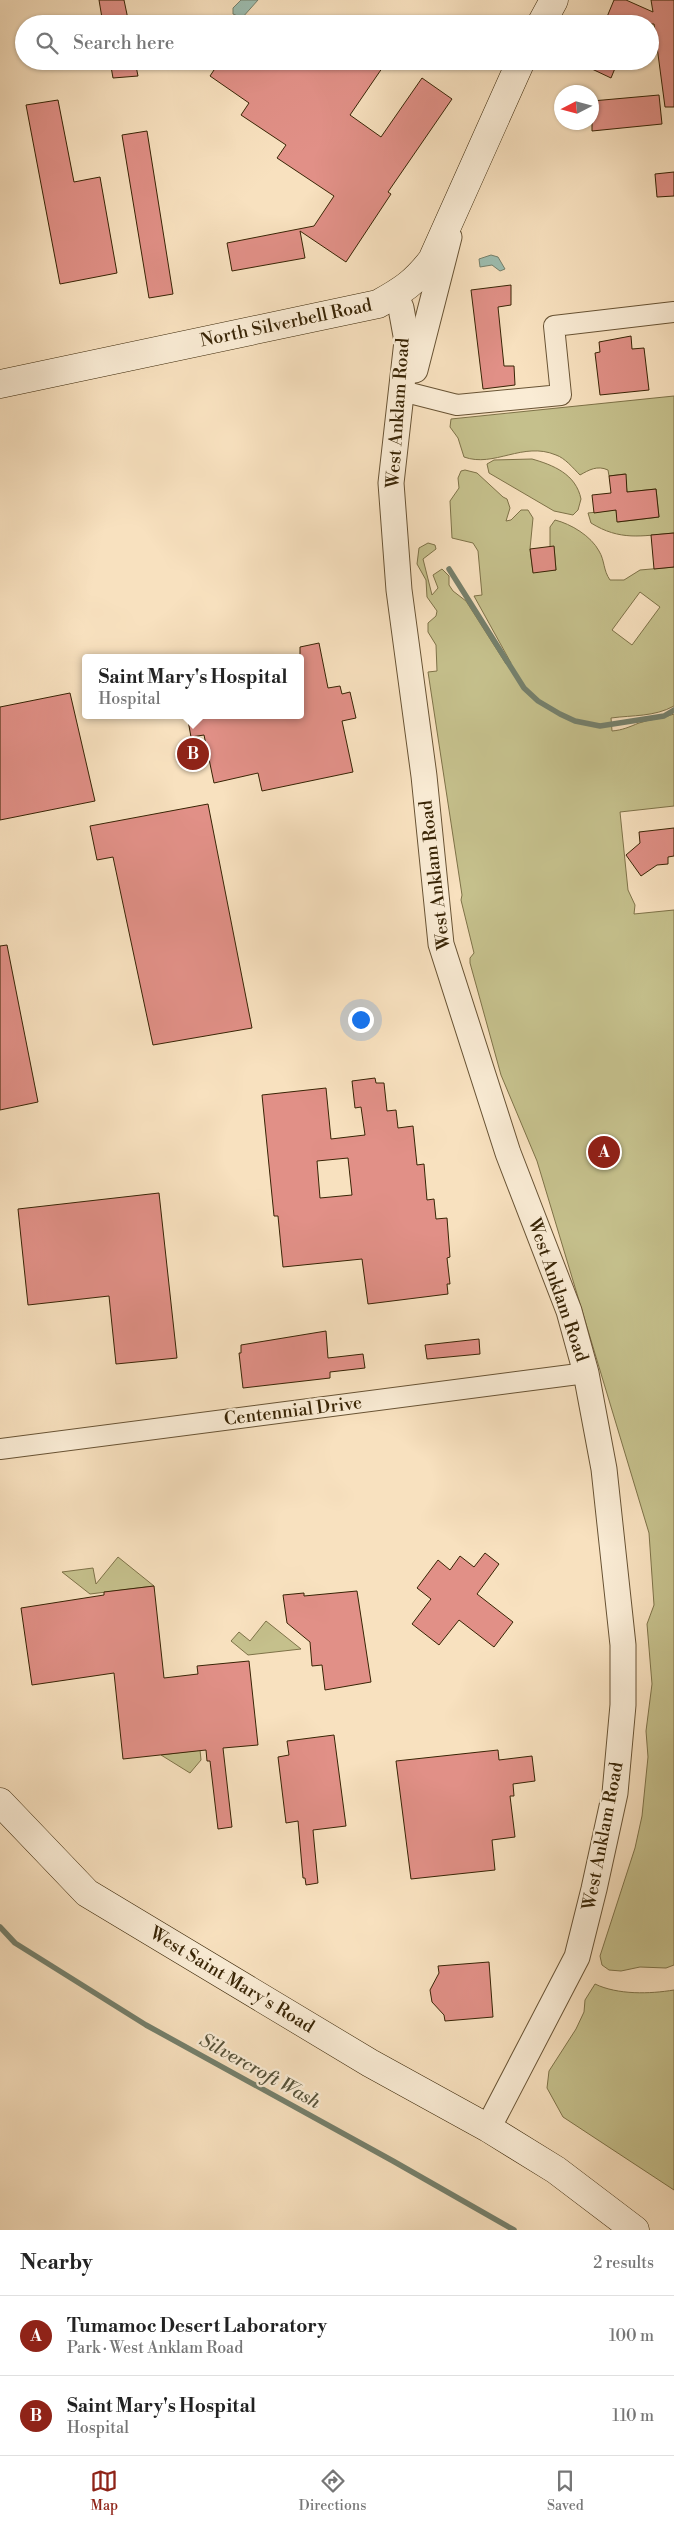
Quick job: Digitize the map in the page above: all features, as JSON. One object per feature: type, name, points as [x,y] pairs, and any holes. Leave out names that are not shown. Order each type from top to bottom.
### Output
[{"type":"main road","points":[[546,15],[554,0]]},
{"type":"main road","name":"North Silverbell Road","points":[[0,384],[378,304],[395,294],[417,280],[432,260],[517,70]]},
{"type":"main road","name":"West Saint Mary's Road","points":[[0,1802],[87,1893],[370,2063],[488,2128]]},
{"type":"main road","points":[[488,2128],[556,2170],[634,2230]]},
{"type":"street","points":[[456,205],[405,392],[457,405],[561,395],[554,326],[674,312]]},
{"type":"street","name":"West Anklam Road","points":[[395,294],[401,308],[407,342],[405,392],[396,438],[391,484],[398,573],[424,776],[441,944],[508,1153],[569,1311],[586,1373],[604,1469],[620,1600],[623,1705],[615,1793],[594,1889],[576,1956],[488,2128]]},
{"type":"street","name":"Centennial Drive","points":[[0,1449],[586,1373]]},
{"type":"shaded area","points":[[241,0],[258,0],[245,15],[233,14],[233,8]]},
{"type":"shaded area","points":[[491,255],[498,257],[505,269],[500,271],[492,265],[480,267],[479,259]]},
{"type":"shaded area","points":[[674,396],[674,533],[641,536],[621,535],[591,523],[588,513],[616,510],[618,522],[659,517],[656,489],[627,492],[625,474],[609,476],[608,470],[597,468],[580,475],[563,458],[544,452],[520,452],[486,459],[464,457],[458,438],[450,427],[451,419]]},
{"type":"shaded area","points":[[532,459],[548,464],[562,472],[574,483],[581,499],[578,510],[573,515],[554,511],[489,473],[487,464],[494,460]]},
{"type":"shaded area","points":[[461,471],[477,473],[507,499],[510,508],[506,521],[511,520],[521,510],[528,510],[533,518],[530,549],[533,572],[556,570],[554,547],[550,547],[550,527],[555,520],[568,524],[591,540],[601,555],[610,580],[624,580],[640,570],[674,567],[674,706],[651,714],[611,718],[612,731],[674,714],[674,806],[620,812],[628,890],[635,905],[634,914],[674,910],[674,1965],[666,1968],[640,1967],[621,1971],[609,1970],[602,1965],[600,1956],[635,1848],[642,1816],[648,1757],[646,1731],[652,1684],[647,1624],[654,1605],[649,1533],[537,1161],[501,1075],[470,963],[470,958],[474,953],[461,900],[462,895],[428,672],[437,671],[436,645],[428,632],[428,623],[436,616],[437,611],[427,597],[426,580],[417,564],[419,548],[428,543],[435,545],[436,549],[423,559],[432,595],[438,588],[433,575],[442,569],[449,576],[449,585],[453,591],[466,601],[506,664],[511,663],[474,596],[482,595],[478,551],[473,543],[452,538],[450,501],[459,488],[458,478]],"holes":[[[640,592],[660,607],[632,645],[612,630]]]},
{"type":"shaded area","points":[[118,1557],[154,1586],[90,1594],[62,1572],[93,1568],[96,1584]]},
{"type":"shaded area","points":[[266,1621],[301,1649],[248,1655],[231,1641],[239,1632],[250,1641]]},
{"type":"shaded area","points":[[200,1750],[201,1760],[190,1773],[161,1755]]},
{"type":"shaded area","points":[[595,1984],[604,1988],[634,1993],[674,1990],[674,2190],[563,2117],[547,2088],[549,2071],[576,2029],[584,2012],[585,2000]]},
{"type":"building","points":[[99,0],[124,0],[127,15],[102,15]]},
{"type":"building","points":[[614,0],[626,0],[653,12],[651,0],[674,0],[674,107],[665,107],[659,62],[659,15],[608,15]]},
{"type":"building","points":[[112,70],[137,70],[138,76],[113,78]]},
{"type":"building","points":[[214,70],[381,70],[350,115],[381,137],[422,78],[452,99],[388,192],[391,194],[346,262],[300,231],[305,258],[232,271],[227,243],[314,226],[334,196],[277,158],[286,145],[241,115],[249,103],[210,76]]},
{"type":"building","points":[[594,70],[614,70],[611,78]]},
{"type":"building","points":[[659,95],[662,124],[592,131],[599,130],[599,100]]},
{"type":"building","points":[[58,100],[74,182],[100,177],[117,273],[60,284],[26,105]]},
{"type":"building","points":[[147,131],[173,294],[149,298],[122,135]]},
{"type":"building","points":[[674,172],[674,196],[657,197],[655,174]]},
{"type":"building","points":[[511,285],[511,305],[498,307],[504,366],[514,366],[515,385],[483,389],[471,290]]},
{"type":"building","points":[[631,336],[632,349],[644,348],[649,390],[600,395],[595,353],[600,352],[599,342]]},
{"type":"building","points":[[626,474],[627,492],[656,489],[659,517],[617,522],[616,510],[594,513],[592,495],[611,493],[609,476]]},
{"type":"building","points":[[674,533],[674,567],[654,569],[651,535]]},
{"type":"building","points":[[554,546],[556,570],[533,573],[530,549]]},
{"type":"building","points":[[319,643],[328,688],[340,686],[342,694],[350,692],[356,718],[342,721],[353,772],[262,791],[258,773],[214,783],[204,735],[191,737],[188,719],[304,719],[304,654],[300,654],[300,647]]},
{"type":"building","points":[[70,693],[95,801],[0,820],[0,707]]},
{"type":"building","points":[[208,804],[252,1028],[153,1045],[113,857],[97,860],[90,826]]},
{"type":"building","points":[[674,828],[674,856],[668,857],[668,864],[657,865],[641,876],[626,855],[640,843],[639,832]]},
{"type":"building","points":[[7,945],[38,1102],[0,1110],[0,946]]},
{"type":"building","points":[[375,1078],[376,1083],[384,1083],[387,1111],[396,1110],[398,1128],[413,1126],[417,1165],[424,1164],[427,1200],[434,1199],[436,1219],[447,1218],[450,1257],[447,1258],[450,1284],[447,1284],[448,1294],[368,1304],[362,1259],[283,1267],[278,1216],[274,1216],[262,1095],[326,1088],[331,1139],[365,1135],[361,1107],[355,1108],[352,1081]],"holes":[[[348,1158],[352,1195],[320,1198],[317,1161]]]},
{"type":"building","points":[[159,1193],[177,1358],[116,1364],[109,1296],[28,1305],[18,1209]]},
{"type":"building","points":[[326,1331],[328,1358],[363,1354],[365,1368],[330,1372],[330,1378],[243,1388],[239,1353],[241,1353],[241,1345]]},
{"type":"building","points":[[479,1339],[480,1354],[427,1359],[425,1345]]},
{"type":"building","points":[[485,1553],[499,1564],[477,1594],[513,1622],[494,1647],[459,1620],[439,1645],[412,1624],[431,1599],[417,1588],[438,1560],[450,1570],[460,1556],[474,1567]]},
{"type":"building","points":[[154,1586],[164,1678],[198,1674],[197,1666],[249,1661],[258,1745],[223,1748],[232,1827],[218,1829],[210,1761],[207,1761],[206,1750],[123,1759],[114,1673],[32,1685],[21,1608],[104,1595],[104,1592]]},
{"type":"building","points":[[357,1591],[371,1682],[325,1690],[322,1665],[312,1666],[310,1642],[287,1623],[283,1595],[304,1593],[304,1596]]},
{"type":"building","points":[[334,1735],[346,1826],[313,1830],[318,1883],[306,1885],[305,1878],[303,1878],[298,1821],[286,1823],[278,1757],[289,1755],[287,1741]]},
{"type":"building","points":[[498,1750],[499,1760],[532,1756],[535,1781],[513,1784],[514,1796],[510,1796],[515,1837],[492,1840],[495,1870],[411,1879],[396,1761]]},
{"type":"building","points":[[489,1962],[493,2017],[445,2021],[444,2015],[432,2002],[430,1990],[439,1973],[438,1966]]},
{"type":"waterway","points":[[449,569],[524,688],[538,701],[575,721],[600,726],[664,716],[674,710]]},
{"type":"waterway","name":"Silvercroft Wash","points":[[0,1927],[15,1943],[146,2025],[514,2230]]},
{"type":"place","name":"Saint Mary's Hospital","points":[[193,754]]},
{"type":"place","name":"Tumamoc Desert Laboratory","points":[[604,1152]]}]
